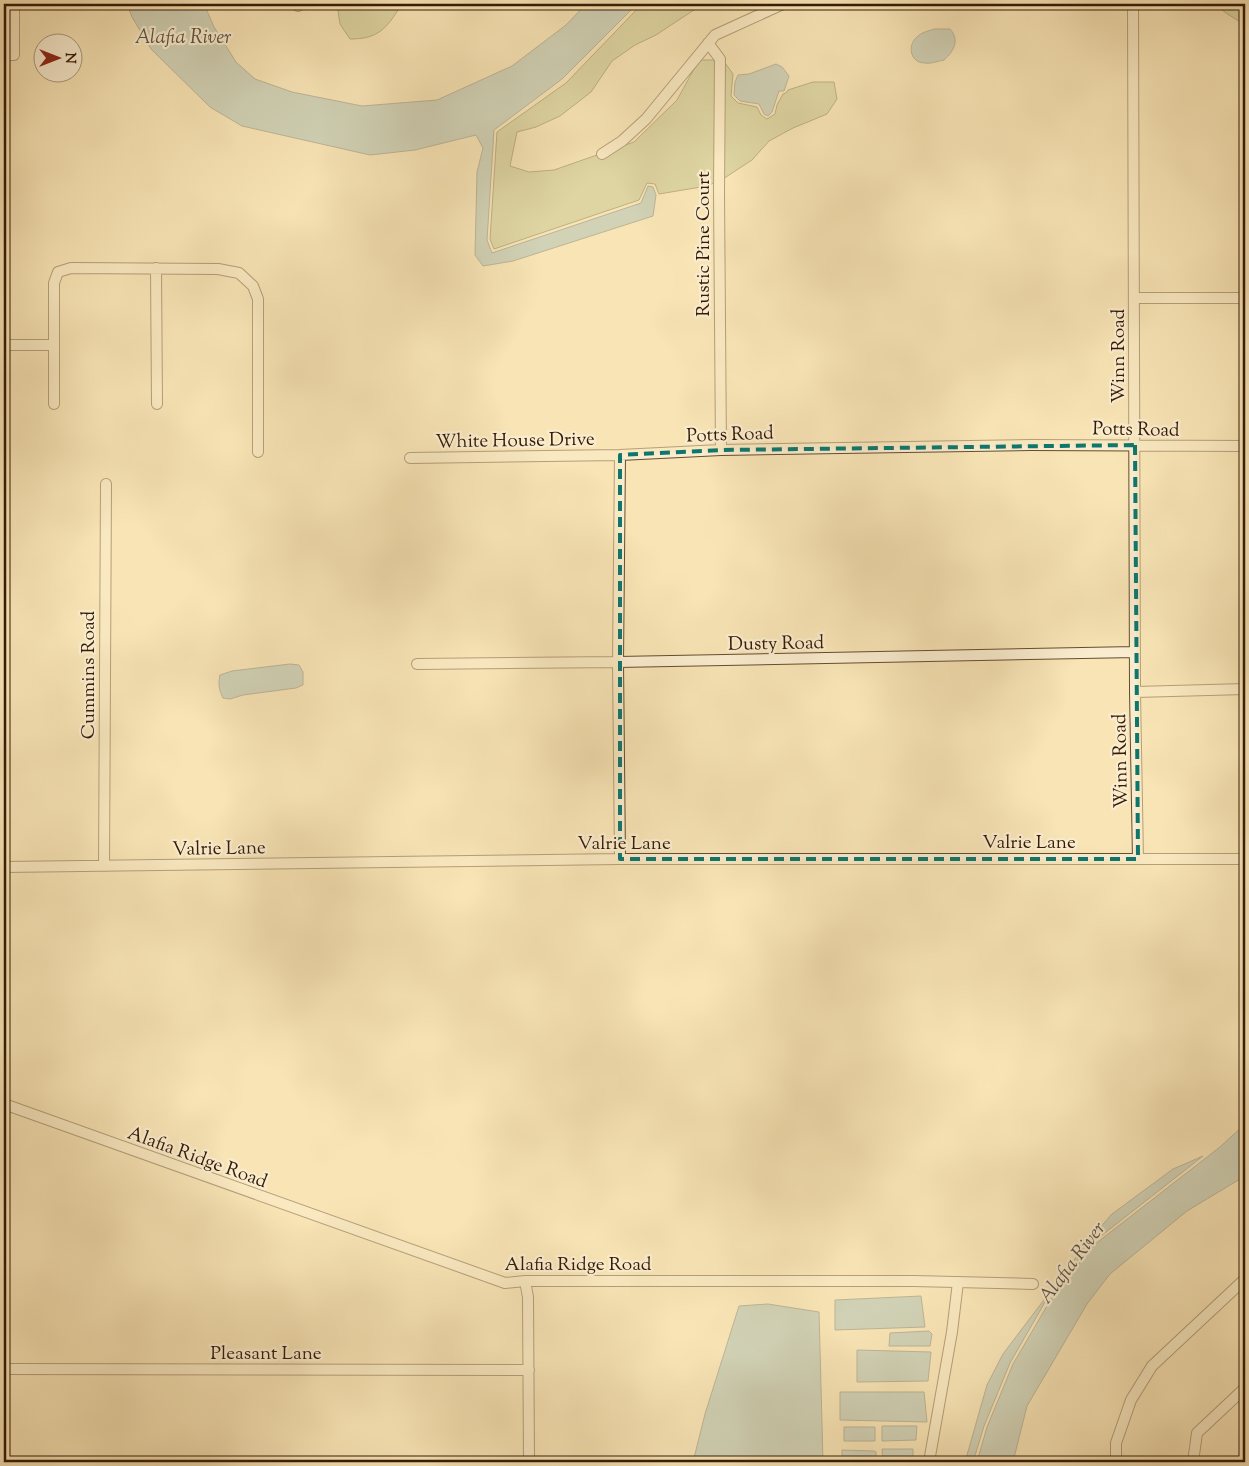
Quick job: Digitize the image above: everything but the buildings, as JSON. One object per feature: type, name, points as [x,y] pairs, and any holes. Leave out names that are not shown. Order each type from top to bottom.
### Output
[{"type":"street","points":[[9,55],[14,4]]},
{"type":"street","points":[[602,154],[646,119],[715,35],[783,4]]},
{"type":"street","name":"Winn Road","points":[[1133,4],[1135,692],[1138,859]]},
{"type":"street","name":"Rustic Pine Court","points":[[708,43],[720,59],[721,450]]},
{"type":"street","points":[[54,404],[54,283],[58,272],[71,268],[156,268],[218,269],[239,273],[253,286],[258,299],[258,452]]},
{"type":"street","points":[[156,268],[157,404]]},
{"type":"street","points":[[1134,298],[1245,298]]},
{"type":"street","points":[[4,345],[54,345]]},
{"type":"street","name":"Potts Road","points":[[620,455],[721,450],[1135,445],[1144,447],[1245,446]]},
{"type":"street","points":[[620,455],[618,662],[620,859]]},
{"type":"street","name":"White House Drive","points":[[410,458],[620,455]]},
{"type":"street","name":"Cummins Road","points":[[104,866],[106,484]]},
{"type":"street","name":"Dusty Road","points":[[417,664],[1135,652]]},
{"type":"street","points":[[1135,692],[1245,689]]},
{"type":"street","name":"Valrie Lane","points":[[4,867],[620,859],[1245,859]]},
{"type":"street","name":"Alafia Ridge Road","points":[[4,1104],[505,1283],[524,1281],[958,1282],[1033,1284]]},
{"type":"street","points":[[1116,1462],[1116,1443],[1131,1400],[1152,1366],[1245,1279]]},
{"type":"street","points":[[524,1281],[528,1297],[529,1462]]},
{"type":"street","points":[[929,1462],[952,1332],[958,1282]]},
{"type":"street","name":"Pleasant Lane","points":[[4,1369],[529,1370]]},
{"type":"street","points":[[1192,1462],[1197,1433],[1245,1388]]},
{"type":"highlighted area","points":[[1135,445],[1138,859],[620,859],[620,455],[721,450]]},
{"type":"green space","points":[[337,4],[396,4],[400,7],[385,27],[374,35],[360,39],[350,39],[340,24]]},
{"type":"green space","points":[[642,4],[703,4],[612,61],[591,92],[560,116],[536,127],[517,132],[510,166],[529,172],[554,170],[634,142],[677,100],[699,60],[723,60],[733,74],[731,96],[738,103],[757,107],[761,115],[767,119],[775,114],[783,94],[788,90],[813,82],[834,82],[837,99],[827,114],[793,128],[769,141],[752,160],[723,179],[707,186],[659,194],[655,184],[647,183],[639,200],[494,249],[490,239],[497,132],[566,83]]},
{"type":"green space","points":[[1215,4],[1245,4],[1245,25],[1226,13]]},
{"type":"water","name":"Alafia River","points":[[127,4],[204,4],[214,27],[236,62],[255,79],[292,92],[362,106],[437,100],[512,66],[566,25],[586,4],[637,4],[562,79],[494,130],[487,240],[492,253],[641,203],[648,186],[653,187],[656,195],[653,216],[513,261],[483,266],[475,255],[477,172],[483,148],[476,135],[415,150],[370,155],[242,126],[210,107],[151,49],[132,17]]},
{"type":"water","points":[[935,29],[950,29],[953,33],[955,41],[951,53],[944,60],[930,63],[916,60],[911,49],[914,40],[921,34]]},
{"type":"water","points":[[776,64],[782,67],[789,76],[784,91],[779,91],[772,112],[768,116],[764,114],[759,104],[740,101],[734,95],[735,82],[738,75],[749,74]]},
{"type":"water","points":[[290,664],[299,665],[303,672],[303,685],[296,688],[243,695],[230,699],[223,698],[219,687],[220,675],[232,671]]},
{"type":"water","name":"Alafia River","points":[[1245,1124],[1245,1176],[1187,1211],[1110,1274],[1087,1304],[1027,1406],[1013,1462],[977,1462],[987,1427],[1013,1364],[1051,1299],[1094,1245],[1220,1147]]},
{"type":"water","points":[[1203,1156],[1092,1243],[1048,1297],[1010,1363],[984,1426],[973,1462],[965,1462],[987,1385],[1003,1354],[1090,1239],[1112,1214],[1173,1169]]},
{"type":"water","points":[[921,1296],[925,1327],[835,1330],[835,1300]]},
{"type":"water","points":[[768,1304],[819,1312],[823,1462],[700,1462],[700,1459],[694,1458],[705,1414],[739,1306]]},
{"type":"water","points":[[929,1331],[932,1334],[930,1346],[889,1346],[890,1333]]},
{"type":"water","points":[[857,1350],[931,1352],[928,1381],[857,1382]]},
{"type":"water","points":[[840,1392],[924,1392],[927,1422],[840,1420]]},
{"type":"water","points":[[882,1426],[917,1426],[916,1440],[882,1441]]},
{"type":"water","points":[[844,1427],[875,1427],[875,1441],[844,1441]]},
{"type":"water","points":[[882,1449],[913,1449],[913,1462],[883,1462]]},
{"type":"water","points":[[842,1450],[874,1451],[876,1452],[876,1462],[842,1462]]}]
